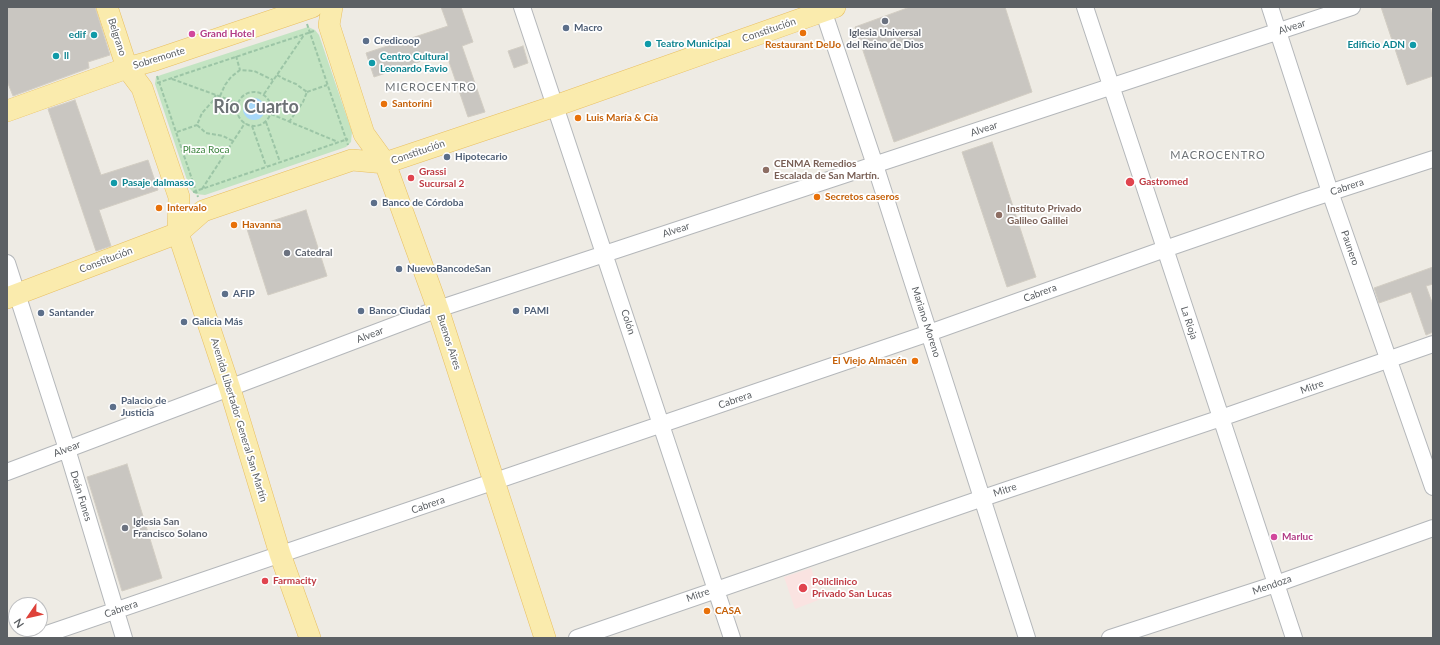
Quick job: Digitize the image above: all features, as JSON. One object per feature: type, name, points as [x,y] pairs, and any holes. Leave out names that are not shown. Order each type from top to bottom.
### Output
[{"type":"main road","name":"Belgrano","points":[[107,7],[127,68]]},
{"type":"main road","name":"Constitución","points":[[12,296],[178,233],[203,211],[352,160],[386,163],[555,106],[827,8]]},
{"type":"main road","name":"Sobremonte","points":[[7,112],[127,68],[307,9]]},
{"type":"main road","name":"Buenos Aires","points":[[330,16],[355,137],[386,163],[438,309],[546,638]]},
{"type":"main road","name":"Avenida Libertador General San Martín","points":[[127,68],[151,85],[188,194],[178,233],[230,388],[280,554],[310,638]]},
{"type":"street","name":"Colón","points":[[522,7],[732,638]]},
{"type":"street","name":"La Rioja","points":[[1085,7],[1294,638]]},
{"type":"street","name":"Paunero","points":[[1270,7],[1330,192],[1433,487]]},
{"type":"street","name":"Alvear","points":[[7,472],[67,448],[438,309],[1352,7]]},
{"type":"street","name":"Mariano Moreno","points":[[827,8],[875,165],[1027,638]]},
{"type":"street","name":"Cabrera","points":[[35,638],[929,333],[1164,249],[1330,192],[1433,159]]},
{"type":"street","name":"Deán Funes","points":[[7,263],[12,296],[67,448],[124,638]]},
{"type":"street","name":"Mitre","points":[[577,638],[1433,344]]},
{"type":"street","name":"Mendoza","points":[[1110,638],[1276,584],[1433,528]]},
{"type":"path","points":[[307,9],[310,32],[327,85],[355,137],[352,160]]},
{"type":"path","points":[[151,85],[310,32],[330,16]]},
{"type":"path","points":[[264,94],[304,34]]},
{"type":"path","points":[[236,56],[240,70]]},
{"type":"path","points":[[152,61],[151,85],[177,132],[188,194],[203,211]]},
{"type":"path","points":[[220,96],[231,77],[240,70],[254,71],[274,80]]},
{"type":"path","points":[[277,74],[296,84],[307,92]]},
{"type":"path","points":[[170,78],[238,103]]},
{"type":"path","points":[[289,122],[303,102],[307,92],[327,85]]},
{"type":"path","points":[[249,92],[264,94],[269,100],[271,107],[271,114],[266,122],[260,125],[252,126],[245,123],[240,118],[237,110],[238,103],[242,96],[249,92]]},
{"type":"path","points":[[177,132],[197,125],[202,113],[216,95]]},
{"type":"path","points":[[271,114],[339,142]]},
{"type":"path","points":[[266,122],[280,162]]},
{"type":"path","points":[[202,189],[245,123]]},
{"type":"path","points":[[197,125],[206,133],[223,136],[233,141]]},
{"type":"path","points":[[252,126],[266,167]]},
{"type":"path","points":[[188,194],[355,137]]},
{"type":"shaded area","name":"Policlinico Privado San Lucas","points":[[811,568],[821,599],[795,609],[784,577]]},
{"type":"green space","name":"Plaza Roca","points":[[308,27],[315,30],[319,35],[352,132],[351,142],[346,147],[205,195],[195,194],[190,189],[155,84],[156,77]]},
{"type":"water","points":[[254,98],[262,101],[265,109],[262,117],[254,120],[246,117],[243,109],[246,101]]},
{"type":"building","points":[[7,7],[95,7],[110,55],[88,62],[89,68],[13,96],[7,81]]},
{"type":"building","points":[[441,7],[461,7],[473,42],[462,46],[485,112],[468,117],[446,53],[374,77],[366,53],[448,26]]},
{"type":"building","points":[[910,7],[1005,7],[1032,92],[894,142],[855,27]]},
{"type":"building","name":"Edificio ADN","points":[[1381,7],[1430,7],[1433,15],[1433,76],[1407,85]]},
{"type":"building","points":[[523,46],[528,63],[514,68],[508,51]]},
{"type":"building","name":"Pasaje dalmasso","points":[[75,100],[101,175],[148,160],[158,190],[99,210],[111,246],[96,251],[48,109]]},
{"type":"building","name":"Instituto Privado Galileo Galilei","points":[[992,142],[1036,277],[1007,287],[962,152]]},
{"type":"building","name":"Catedral","points":[[306,210],[327,276],[268,295],[247,229]]},
{"type":"building","points":[[1433,267],[1433,284],[1426,286],[1433,305],[1433,332],[1426,335],[1411,292],[1379,303],[1374,288]]},
{"type":"building","name":"Iglesia San Francisco Solano","points":[[127,464],[162,578],[122,591],[87,477]]},
{"type":"place","name":"Iglesia Universal del Reino de Dios","points":[[885,21]]},
{"type":"place","name":"Macro","points":[[566,28]]},
{"type":"place","name":"Restaurant DelJo","points":[[803,33]]},
{"type":"place","name":"Grand Hotel","points":[[192,34]]},
{"type":"place","name":"edif","points":[[94,35]]},
{"type":"place","name":"Credicoop","points":[[366,41]]},
{"type":"place","name":"Teatro Municipal","points":[[648,44]]},
{"type":"place","name":"Edificio ADN","points":[[1413,45]]},
{"type":"place","name":"ll","points":[[56,56]]},
{"type":"place","name":"Centro Cultural Leonardo Favio","points":[[372,63]]},
{"type":"place","name":"Santorini","points":[[384,104]]},
{"type":"place","name":"Luis María & Cía","points":[[578,118]]},
{"type":"place","name":"Hipotecario","points":[[447,157]]},
{"type":"place","name":"CENMA Remedios Escalada de San Martín.","points":[[766,170]]},
{"type":"place","name":"Grassi Sucursal 2","points":[[411,178]]},
{"type":"place","name":"Gastromed","points":[[1130,182]]},
{"type":"place","name":"Pasaje dalmasso","points":[[114,183]]},
{"type":"place","name":"Secretos caseros","points":[[817,197]]},
{"type":"place","name":"Banco de Córdoba","points":[[374,203]]},
{"type":"place","name":"Intervalo","points":[[159,208]]},
{"type":"place","name":"Instituto Privado Galileo Galilei","points":[[999,215]]},
{"type":"place","name":"Havanna","points":[[234,225]]},
{"type":"place","name":"Catedral","points":[[287,253]]},
{"type":"place","name":"NuevoBancodeSan","points":[[399,269]]},
{"type":"place","name":"AFIP","points":[[225,294]]},
{"type":"place","name":"Banco Ciudad","points":[[361,311]]},
{"type":"place","name":"PAMI","points":[[516,311]]},
{"type":"place","name":"Santander","points":[[41,313]]},
{"type":"place","name":"Galicia Más","points":[[184,322]]},
{"type":"place","name":"El Viejo Almacén","points":[[915,361]]},
{"type":"place","name":"Palacio de Justicia","points":[[113,407]]},
{"type":"place","name":"Iglesia San Francisco Solano","points":[[125,528]]},
{"type":"place","name":"Marluc","points":[[1274,537]]},
{"type":"place","name":"Farmacity","points":[[265,581]]},
{"type":"place","name":"Policlinico Privado San Lucas","points":[[803,588]]},
{"type":"place","name":"CASA","points":[[707,611]]},
{"type":"district","name":"MICROCENTRO","points":[[431,87]]},
{"type":"district","name":"Río Cuarto","points":[[256,107]]},
{"type":"district","name":"MACROCENTRO","points":[[1218,155]]}]
